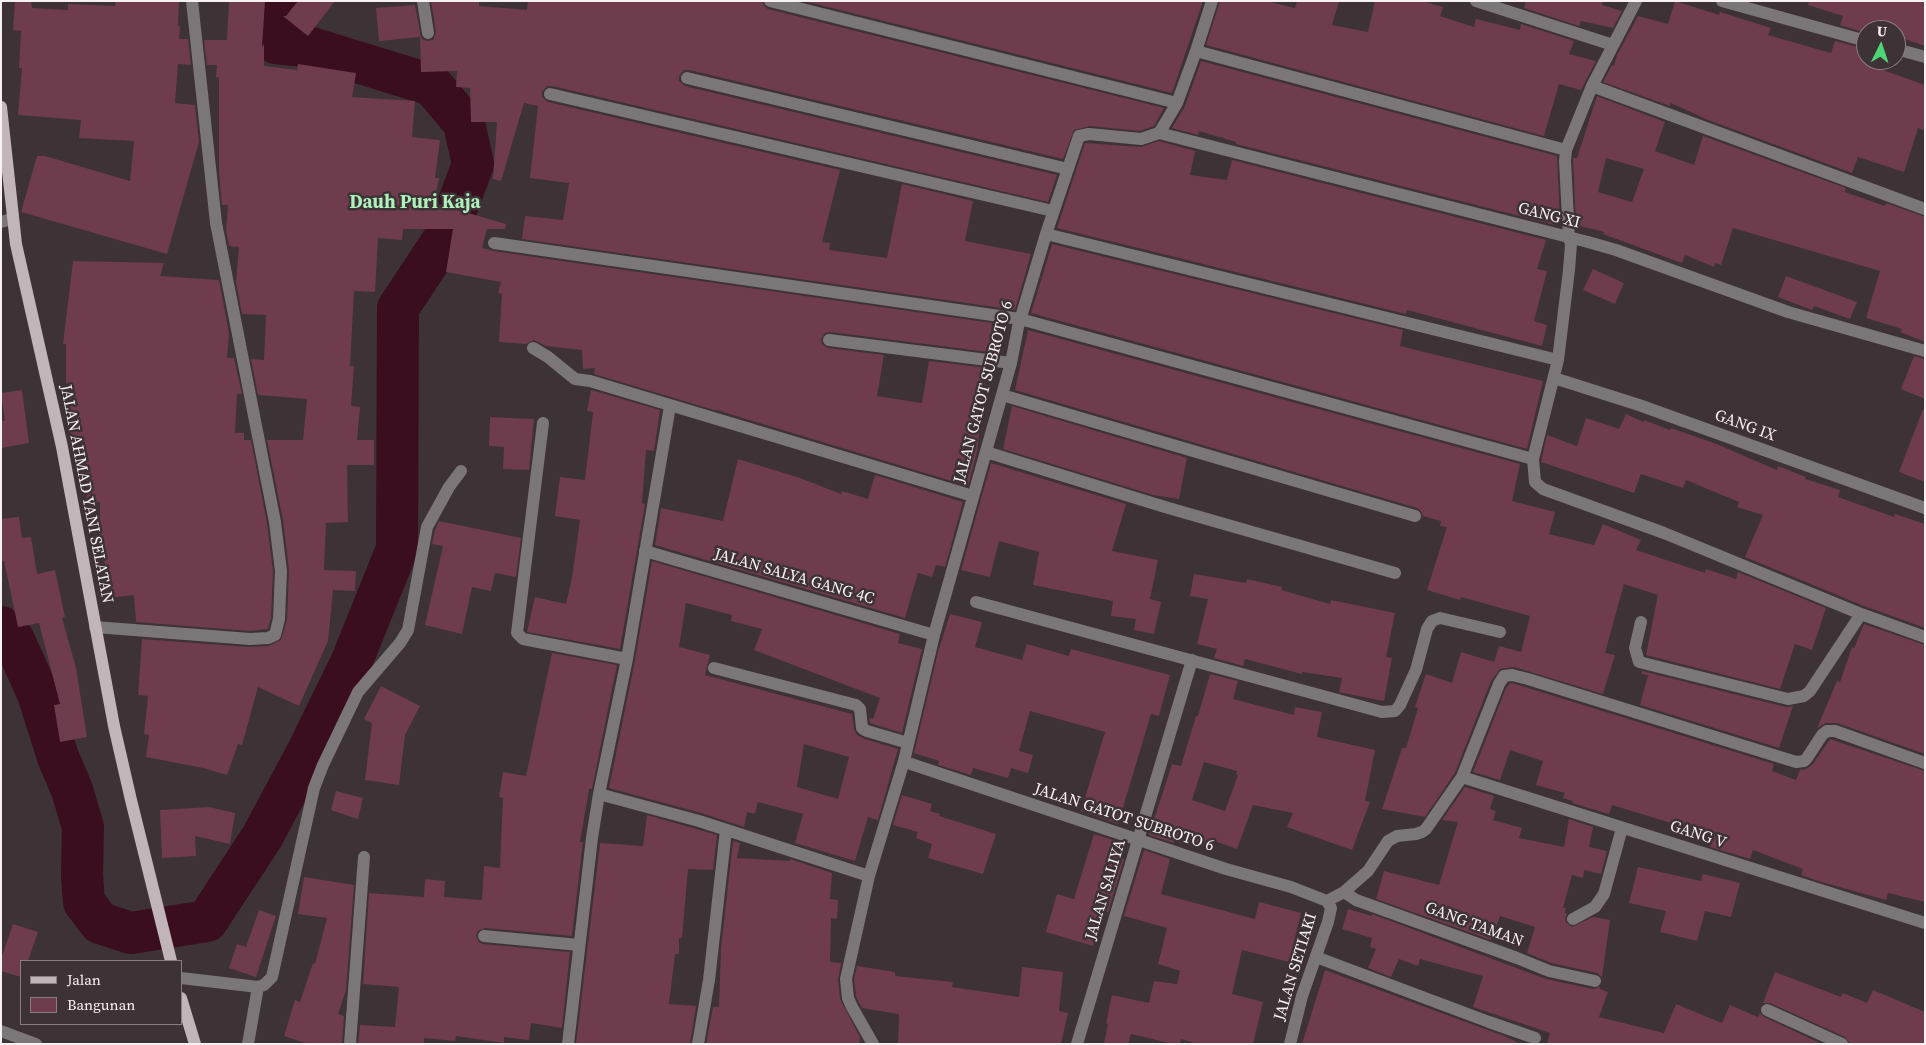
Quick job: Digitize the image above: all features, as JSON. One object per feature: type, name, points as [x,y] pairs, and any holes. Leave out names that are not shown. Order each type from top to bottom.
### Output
[{"type":"main road","name":"JALAN AHMAD YANI SELATAN","points":[[1,107],[7,221],[16,244],[62,448],[95,627],[127,782],[171,960]]},
{"type":"main road","points":[[182,1001],[195,1044]]},
{"type":"street","points":[[95,627],[250,640],[268,638],[275,635],[279,620],[282,571],[227,272],[216,223],[192,1]]},
{"type":"street","points":[[424,1],[428,33]]},
{"type":"street","points":[[770,1],[1177,103]]},
{"type":"street","points":[[1159,133],[1177,103],[1212,1]]},
{"type":"street","points":[[1476,1],[1612,45]]},
{"type":"street","points":[[1636,1],[1592,86],[1566,150],[1569,238],[1571,244],[1570,270],[1558,360],[1533,459],[1535,482],[1543,489],[1664,533],[1861,614],[1925,637]]},
{"type":"street","points":[[1722,1],[1856,38]]},
{"type":"street","points":[[1196,51],[1566,150]]},
{"type":"street","points":[[1906,52],[1925,57]]},
{"type":"street","points":[[687,78],[1068,168]]},
{"type":"street","points":[[1592,86],[1925,209]]},
{"type":"street","points":[[550,94],[1053,210]]},
{"type":"street","name":"JALAN GATOT SUBROTO 6","points":[[873,1044],[848,998],[846,978],[869,876],[908,743],[934,635],[1011,363],[1020,319],[1053,210],[1079,136],[1089,134],[1140,139],[1159,133]]},
{"type":"street","name":"GANG XI","points":[[1159,133],[1616,250],[1788,312],[1925,351]]},
{"type":"street","points":[[1046,234],[1558,360]]},
{"type":"street","points":[[494,243],[1020,319],[1533,459]]},
{"type":"street","points":[[829,340],[1011,363]]},
{"type":"street","points":[[533,348],[548,357],[575,379],[590,381],[972,496]]},
{"type":"street","name":"GANG IX","points":[[1554,378],[1649,408],[1925,508]]},
{"type":"street","points":[[1002,395],[1415,516]]},
{"type":"street","points":[[568,1044],[599,794],[628,659],[670,406]]},
{"type":"street","points":[[543,423],[517,633],[523,639],[628,659]]},
{"type":"street","points":[[986,452],[1165,507],[1395,573]]},
{"type":"street","points":[[182,978],[258,987],[264,986],[272,977],[317,781],[358,692],[400,644],[408,630],[427,527],[449,486],[461,471]]},
{"type":"street","name":"JALAN SALYA GANG 4C","points":[[645,551],[934,635]]},
{"type":"street","points":[[976,602],[1375,711],[1390,712],[1395,711],[1400,705],[1416,670],[1427,628],[1432,621],[1440,618],[1500,632]]},
{"type":"street","points":[[1641,622],[1635,648],[1639,662],[1788,699],[1804,696],[1810,691],[1861,614]]},
{"type":"street","name":"JALAN SALIYA","points":[[1077,1044],[1192,660]]},
{"type":"street","points":[[714,668],[856,706],[860,709],[862,728],[908,743]]},
{"type":"street","points":[[1327,902],[1344,892],[1368,871],[1388,842],[1397,836],[1416,834],[1426,829],[1462,777],[1499,684],[1504,676],[1512,675],[1796,762],[1804,761],[1807,758],[1822,735],[1827,731],[1836,731],[1925,763]]},
{"type":"street","name":"JALAN GATOT SUBROTO 6","points":[[911,764],[1226,869],[1291,887],[1327,902]]},
{"type":"street","name":"GANG V","points":[[1462,777],[1925,923]]},
{"type":"street","points":[[599,794],[726,830],[869,876]]},
{"type":"street","points":[[1573,919],[1595,907],[1604,894],[1622,828]]},
{"type":"street","points":[[698,1044],[709,980],[726,830]]},
{"type":"street","points":[[350,1044],[364,857]]},
{"type":"street","name":"GANG TAMAN","points":[[1344,892],[1356,900],[1549,971],[1595,981]]},
{"type":"street","name":"JALAN SETIAKI","points":[[1290,1044],[1302,996],[1331,908],[1327,902]]},
{"type":"street","points":[[484,936],[579,945]]},
{"type":"street","points":[[1316,957],[1535,1038]]},
{"type":"street","points":[[248,1044],[258,987]]},
{"type":"street","points":[[1767,1010],[1842,1044]]},
{"type":"street","points":[[1,1031],[36,1044]]},
{"type":"building","points":[[15,1],[31,1],[32,8],[68,10],[68,4],[115,6],[116,1],[179,1],[179,39],[188,39],[191,65],[178,64],[175,103],[195,105],[199,142],[167,254],[21,212],[37,156],[45,156],[130,181],[134,141],[79,138],[81,120],[18,115],[22,68],[19,68],[21,31],[13,30]]},
{"type":"building","points":[[229,1],[265,1],[262,47],[264,44],[264,66],[297,70],[298,64],[356,73],[352,97],[415,101],[412,137],[440,140],[435,178],[439,178],[434,203],[506,224],[505,229],[487,229],[482,248],[992,323],[989,352],[830,332],[825,333],[821,339],[822,344],[828,348],[884,355],[877,396],[922,403],[929,361],[987,368],[977,452],[968,486],[723,411],[714,410],[594,374],[595,368],[583,369],[582,350],[546,346],[534,340],[526,344],[499,342],[502,294],[498,293],[501,282],[446,272],[453,229],[403,229],[402,240],[378,238],[375,292],[354,291],[350,366],[354,366],[351,406],[360,407],[357,440],[374,440],[374,465],[347,465],[348,522],[326,523],[324,570],[356,571],[355,591],[333,590],[328,641],[299,706],[258,687],[242,745],[238,744],[227,775],[203,768],[146,757],[149,735],[144,734],[148,696],[138,695],[142,639],[249,647],[268,646],[281,640],[287,620],[289,570],[283,520],[267,440],[303,440],[307,399],[258,395],[251,359],[264,360],[266,315],[242,314],[236,282],[239,247],[229,246],[226,230],[228,205],[222,205],[219,172],[219,78],[216,77],[217,65],[207,65],[204,40],[227,40]]},
{"type":"building","points":[[298,1],[335,1],[308,36],[283,16],[286,16]]},
{"type":"building","points":[[431,1],[479,1],[479,6],[527,10],[528,1],[762,1],[768,9],[1164,108],[1154,126],[1140,131],[1090,126],[1074,130],[1063,159],[689,70],[684,70],[679,76],[679,81],[685,86],[1057,175],[1048,202],[552,86],[547,86],[542,92],[542,97],[548,102],[840,170],[822,242],[830,243],[829,250],[887,258],[902,184],[973,201],[965,241],[1031,254],[1015,310],[522,239],[525,216],[563,220],[569,183],[530,178],[538,106],[524,103],[501,181],[493,179],[497,122],[471,122],[470,88],[456,87],[457,71],[421,72],[420,37],[379,41],[376,8],[415,5],[421,38],[426,41],[433,40],[436,32]]},
{"type":"building","points":[[804,1],[1203,1],[1172,93]]},
{"type":"building","points":[[1220,1],[1266,1],[1295,8],[1297,1],[1339,1],[1332,25],[1368,32],[1375,1],[1422,1],[1443,7],[1440,16],[1474,27],[1476,19],[1520,30],[1521,24],[1574,41],[1569,54],[1596,61],[1581,90],[1559,84],[1544,136],[1206,45]]},
{"type":"building","points":[[1526,1],[1603,1],[1602,5],[1622,11],[1613,28],[1581,21],[1579,26],[1524,8]]},
{"type":"building","points":[[1675,1],[1719,15],[1720,12],[1771,28],[1768,35],[1831,53],[1835,41],[1856,46],[1856,70],[1883,70],[1925,85],[1925,131],[1918,128],[1904,172],[1858,157],[1852,173],[1708,120],[1671,103],[1670,106],[1603,82],[1612,65],[1614,66],[1617,55],[1638,16],[1668,24]]},
{"type":"building","points":[[1809,1],[1925,1],[1925,46],[1906,39],[1906,20],[1856,20],[1856,30],[1840,25],[1843,16],[1808,5]]},
{"type":"building","points":[[1201,61],[1557,156],[1560,220],[1556,219],[1555,225],[1236,144],[1236,142],[1199,131],[1198,135],[1172,128],[1185,106]]},
{"type":"building","points":[[1597,96],[1665,122],[1655,151],[1694,165],[1703,136],[1846,188],[1845,192],[1885,206],[1886,203],[1925,217],[1925,342],[1900,332],[1902,329],[1866,318],[1880,271],[1733,228],[1721,265],[1715,263],[1714,267],[1685,255],[1682,263],[1603,234],[1604,232],[1576,225],[1573,158],[1577,158]],"holes":[[[1606,158],[1644,169],[1632,202],[1598,192]]]},
{"type":"building","points":[[1159,141],[1195,151],[1190,175],[1227,180],[1232,160],[1546,240],[1537,269],[1547,271],[1534,321],[1547,325],[1542,346],[1407,310],[1406,314],[1057,228],[1085,143],[1141,147]]},
{"type":"building","points":[[1052,244],[1403,330],[1400,346],[1543,381],[1527,449],[1031,313]]},
{"type":"building","points":[[73,261],[164,263],[160,276],[219,280],[229,333],[227,358],[234,358],[242,394],[237,394],[235,433],[244,433],[244,440],[251,440],[267,523],[273,571],[271,618],[268,629],[250,631],[136,622],[134,595],[109,598],[102,544],[100,544],[100,502],[87,503],[85,442],[70,442],[70,384],[66,383],[66,344],[63,344]]},
{"type":"building","points":[[1593,269],[1624,283],[1615,304],[1583,290]]},
{"type":"building","points":[[1786,276],[1857,302],[1850,319],[1814,306],[1812,310],[1778,297]]},
{"type":"building","points":[[1028,330],[1520,464],[1512,501],[1555,512],[1549,534],[1594,545],[1603,524],[1641,540],[1636,550],[1705,573],[1706,569],[1736,579],[1738,572],[1826,608],[1812,650],[1795,644],[1780,689],[1646,655],[1658,595],[1624,584],[1605,653],[1615,655],[1603,694],[1514,667],[1500,669],[1491,681],[1455,773],[1425,817],[1382,809],[1402,748],[1406,748],[1418,708],[1415,707],[1426,674],[1452,683],[1461,652],[1494,662],[1499,646],[1521,652],[1530,616],[1461,597],[1460,600],[1427,590],[1447,527],[1440,526],[1441,521],[1423,516],[1417,508],[1015,390]]},
{"type":"building","points":[[1914,356],[1925,359],[1925,399],[1901,389]]},
{"type":"building","points":[[22,390],[29,443],[1,448],[1,421],[5,421],[1,393]]},
{"type":"building","points":[[591,390],[660,410],[654,451],[646,450],[642,503],[645,504],[620,649],[527,632],[535,597],[566,604],[572,578],[580,520],[555,516],[560,477],[585,480],[593,412],[587,411]]},
{"type":"building","points":[[1012,406],[1187,458],[1179,499],[1153,495],[1003,449]]},
{"type":"building","points":[[1923,409],[1925,410],[1925,482],[1899,472]]},
{"type":"building","points":[[1626,414],[1644,422],[1644,420],[1670,430],[1671,428],[1714,443],[1777,470],[1778,466],[1806,477],[1805,479],[1840,490],[1838,497],[1894,517],[1895,514],[1925,524],[1925,628],[1864,606],[1745,557],[1763,515],[1737,507],[1739,502],[1686,480],[1683,488],[1641,474],[1634,493],[1541,462],[1547,435],[1577,446],[1586,418],[1619,429]]},
{"type":"building","points":[[490,417],[534,419],[529,470],[503,469],[504,447],[489,446]]},
{"type":"building","points":[[738,459],[800,478],[841,494],[842,491],[868,499],[875,475],[963,502],[945,567],[936,565],[932,577],[918,573],[905,618],[655,545],[661,508],[723,521]]},
{"type":"building","points":[[991,463],[1126,504],[1112,551],[1158,560],[1150,599],[1161,602],[1154,634],[1134,630],[1136,619],[1111,616],[1113,601],[1033,585],[1039,552],[999,541],[990,577],[961,570]]},
{"type":"building","points":[[19,517],[22,538],[31,537],[37,574],[55,570],[65,617],[62,618],[76,668],[87,737],[60,742],[54,705],[60,704],[39,623],[18,627],[4,561],[1,561],[1,519]]},
{"type":"building","points":[[439,521],[521,538],[516,577],[495,573],[491,591],[472,587],[462,634],[425,625],[443,546],[432,544]]},
{"type":"building","points":[[652,561],[900,634],[898,643],[922,649],[902,733],[870,723],[869,718],[873,719],[880,698],[754,650],[762,629],[731,621],[732,615],[686,603],[679,647],[710,655],[705,675],[852,714],[854,729],[857,735],[898,749],[878,820],[868,817],[855,861],[795,843],[803,814],[758,802],[755,814],[747,812],[744,827],[701,813],[609,788],[635,660]],"holes":[[[804,744],[849,757],[838,799],[797,787]]]},
{"type":"building","points":[[1194,574],[1246,583],[1247,579],[1282,587],[1281,590],[1330,604],[1331,600],[1395,613],[1386,657],[1392,658],[1384,701],[1339,692],[1342,678],[1302,672],[1302,674],[1245,659],[1243,666],[1214,658],[1217,649],[1197,644],[1208,599],[1190,596]]},
{"type":"building","points":[[950,614],[982,622],[975,647],[1022,660],[1027,644],[1069,656],[1071,649],[1170,675],[1159,716],[1151,714],[1118,824],[1081,811],[1105,732],[1030,711],[1019,751],[1033,755],[1028,773],[1011,768],[1008,778],[973,768],[971,775],[938,765],[939,761],[914,753],[938,652]]},
{"type":"building","points":[[1864,624],[1925,645],[1925,754],[1837,723],[1826,723],[1817,728],[1837,681],[1840,682],[1852,647],[1854,648]]},
{"type":"building","points":[[552,653],[617,665],[592,789],[589,789],[580,842],[583,842],[572,936],[485,928],[478,931],[476,936],[479,942],[483,944],[570,952],[562,1028],[531,1023],[529,1040],[504,1037],[504,1043],[456,1036],[455,1041],[424,1038],[424,1044],[358,1044],[360,1025],[395,1027],[399,987],[363,984],[369,893],[424,897],[425,879],[445,881],[444,897],[482,900],[484,866],[500,868],[503,798],[499,797],[503,772],[526,776]]},
{"type":"building","points":[[1642,671],[1786,707],[1793,706],[1779,748],[1640,705],[1648,675],[1641,674]]},
{"type":"building","points":[[1210,674],[1238,681],[1233,699],[1294,715],[1295,707],[1322,712],[1317,737],[1375,750],[1365,801],[1370,802],[1352,850],[1287,827],[1293,813],[1253,805],[1237,849],[1209,839],[1207,847],[1180,838],[1179,841],[1175,840],[1174,843],[1149,835],[1172,764],[1181,766],[1196,716],[1198,716]],"holes":[[[1204,762],[1237,771],[1236,774],[1238,775],[1225,811],[1192,800]]]},
{"type":"building","points":[[1512,683],[1774,764],[1772,771],[1796,780],[1800,770],[1806,769],[1813,764],[1830,739],[1925,771],[1925,902],[1888,893],[1886,900],[1818,881],[1801,875],[1803,869],[1753,850],[1750,859],[1710,847],[1711,844],[1681,835],[1684,827],[1612,805],[1609,814],[1572,803],[1573,801],[1563,798],[1565,793],[1536,785],[1543,761],[1510,750],[1500,780],[1473,772],[1506,688]]},
{"type":"building","points":[[381,686],[420,706],[405,735],[399,785],[365,780],[372,723],[364,719]]},
{"type":"building","points":[[1465,787],[1494,796],[1490,809],[1496,811],[1493,820],[1522,828],[1519,838],[1564,847],[1569,819],[1593,827],[1589,847],[1607,851],[1601,874],[1584,870],[1583,878],[1572,875],[1563,908],[1566,908],[1566,922],[1572,927],[1593,917],[1610,920],[1602,977],[1597,973],[1551,963],[1527,953],[1535,927],[1500,916],[1491,940],[1376,899],[1384,871],[1439,885],[1458,822],[1442,820]]},
{"type":"building","points":[[336,791],[363,798],[358,819],[331,810]]},
{"type":"building","points":[[902,795],[932,804],[930,811],[940,814],[939,816],[996,834],[983,874],[928,858],[932,844],[916,838],[918,832],[893,825]]},
{"type":"building","points":[[209,807],[235,813],[230,844],[195,836],[196,856],[162,858],[160,810]]},
{"type":"building","points":[[647,815],[717,835],[713,870],[688,869],[682,938],[679,938],[679,954],[675,954],[669,1004],[696,1006],[690,1044],[576,1044],[600,843],[643,846]]},
{"type":"building","points":[[1094,834],[1113,840],[1109,854],[1124,859],[1108,912],[1104,911],[1093,946],[1046,932],[1057,894],[1074,899]]},
{"type":"building","points":[[733,841],[740,843],[737,858],[790,861],[790,859],[832,873],[830,899],[838,900],[837,919],[831,918],[830,962],[841,963],[838,980],[840,999],[860,1037],[859,1044],[706,1044],[713,1007],[719,1007],[721,948]]},
{"type":"building","points":[[1144,850],[1170,859],[1161,894],[1255,919],[1259,902],[1301,913],[1289,962],[1242,950],[1232,994],[1263,1002],[1253,1044],[1197,1044],[1181,1039],[1180,1044],[1173,1044],[1131,1034],[1128,1044],[1104,1044],[1112,995],[1149,1003],[1154,981],[1177,984],[1180,971],[1158,964],[1167,928],[1124,916]]},
{"type":"building","points":[[1638,867],[1701,881],[1703,874],[1740,883],[1731,917],[1705,911],[1697,941],[1660,932],[1666,911],[1629,903]]},
{"type":"building","points":[[304,877],[354,885],[346,990],[338,1014],[344,1016],[342,1044],[308,1044],[284,1036],[295,1000],[300,1002],[313,963],[315,964],[327,918],[298,914]]},
{"type":"building","points":[[1348,909],[1372,916],[1372,914],[1546,979],[1593,989],[1600,987],[1600,989],[1608,992],[1599,1017],[1664,1033],[1676,1004],[1722,1023],[1730,1005],[1758,1017],[1760,1013],[1764,1017],[1822,1044],[1547,1044],[1550,1033],[1473,1007],[1483,976],[1420,959],[1418,966],[1399,959],[1391,977],[1368,968],[1376,949],[1370,947],[1372,938],[1342,929]]},
{"type":"building","points":[[259,910],[276,916],[256,977],[229,968],[237,944],[246,947]]},
{"type":"building","points":[[13,924],[38,932],[28,960],[20,960],[20,977],[1,971],[1,959]]},
{"type":"building","points":[[857,966],[895,972],[895,976],[953,982],[952,987],[1019,997],[1022,967],[1063,972],[1059,1011],[1068,1013],[1061,1044],[898,1044],[899,1014],[862,1008],[859,1003],[856,996],[854,979]]},
{"type":"building","points":[[1325,970],[1517,1042],[1516,1044],[1302,1044]]},
{"type":"building","points":[[1775,972],[1841,997],[1843,993],[1867,1003],[1873,990],[1925,1012],[1925,1044],[1850,1044],[1845,1037],[1770,1003],[1763,1003]]},
{"type":"waterway","points":[[1,627],[14,640],[38,694],[58,757],[72,790],[83,827],[82,875],[84,902],[100,923],[131,933],[207,921],[262,837],[307,753],[351,663],[397,549],[398,308],[447,234],[473,164],[464,123],[432,85],[305,46],[276,43],[271,16],[280,1]]},
{"type":"district","name":"Dauh Puri Kaja","points":[[415,203]]}]
